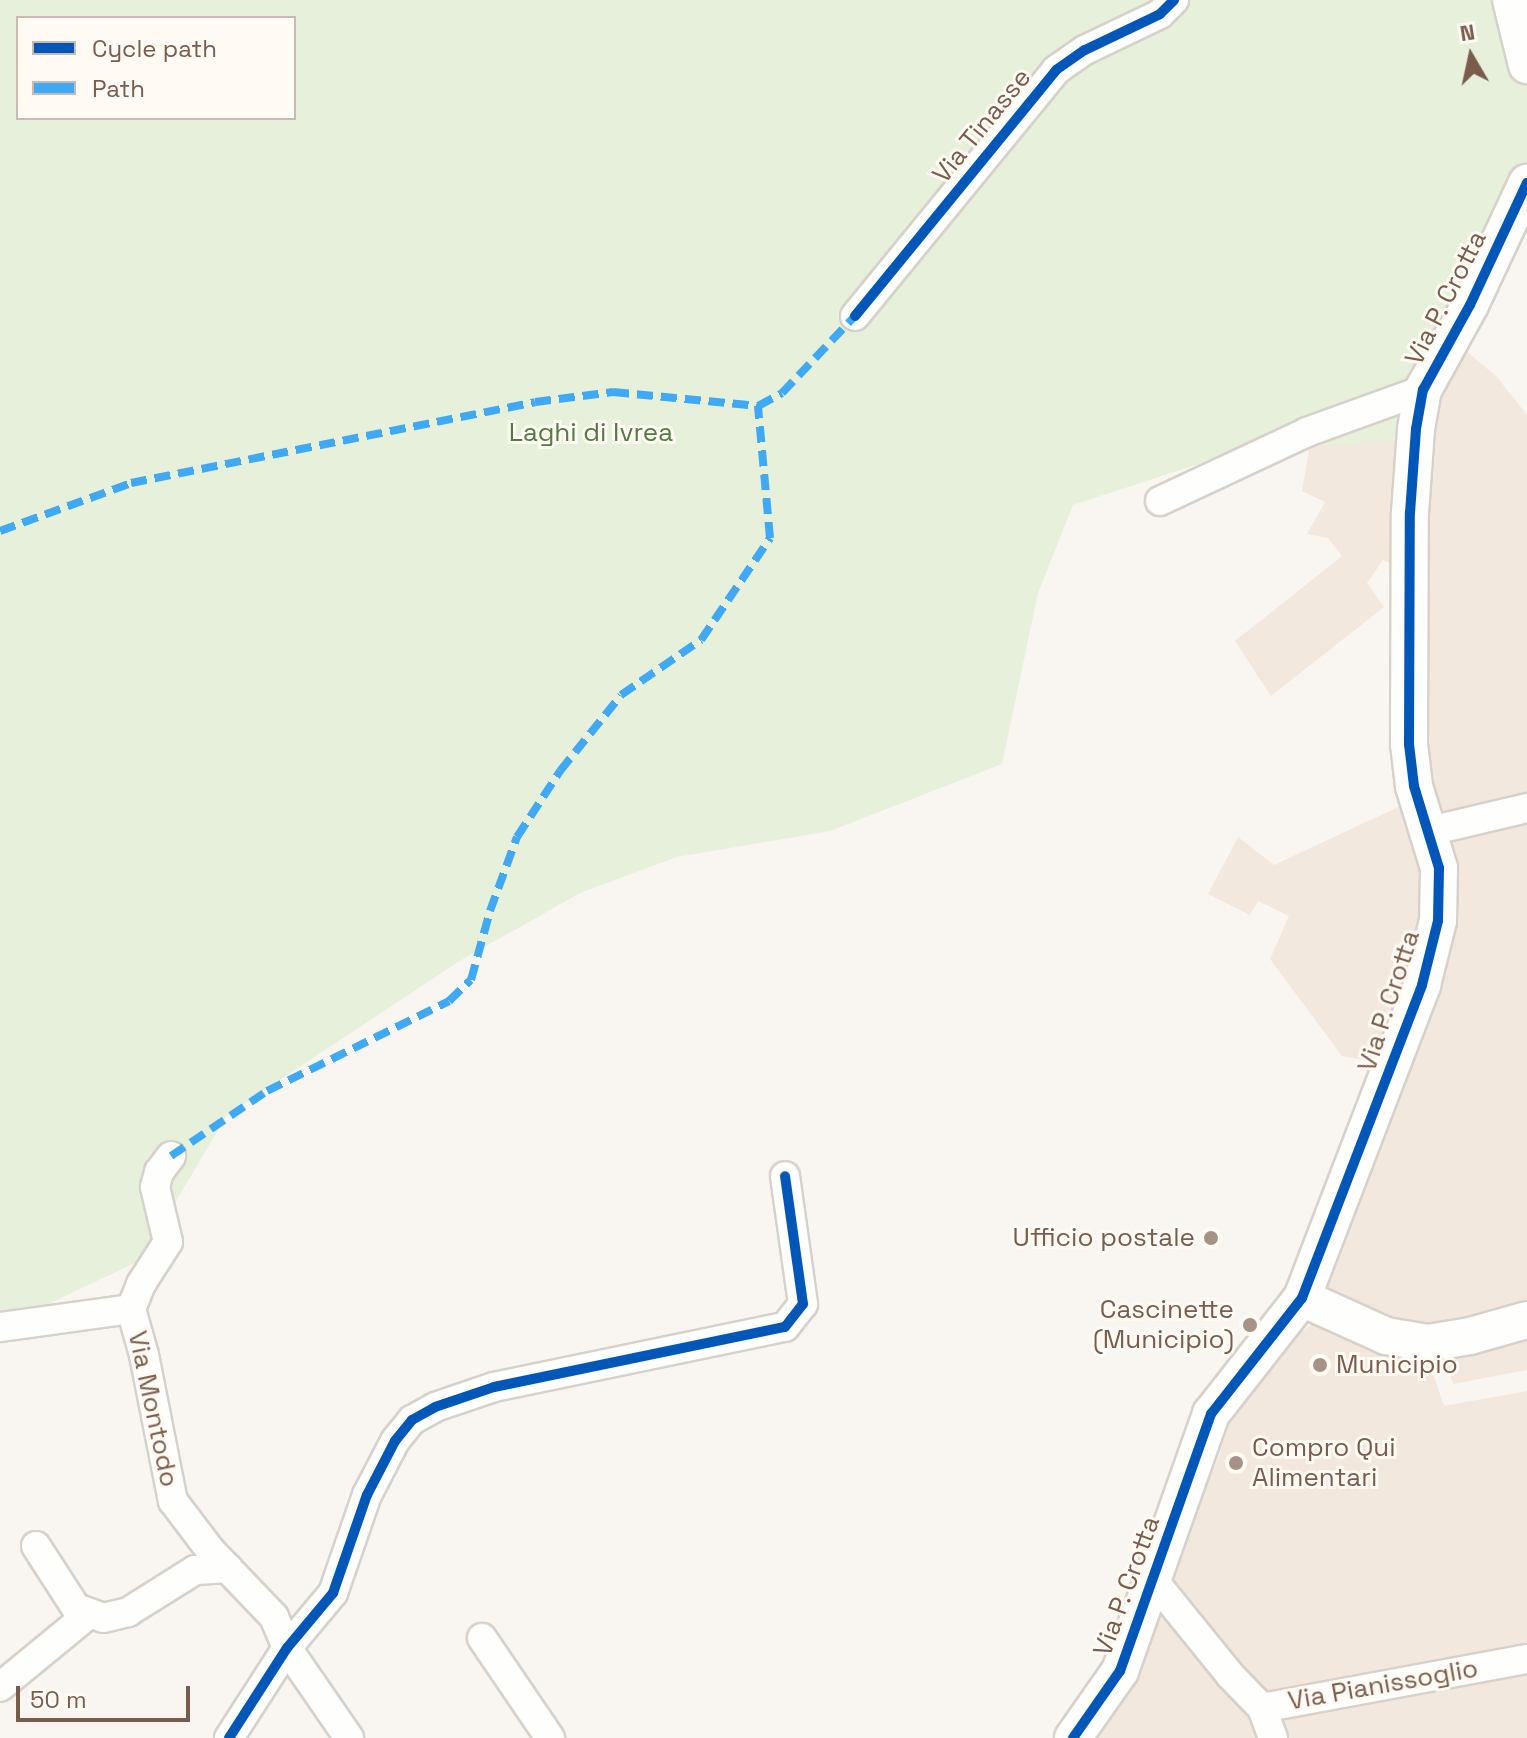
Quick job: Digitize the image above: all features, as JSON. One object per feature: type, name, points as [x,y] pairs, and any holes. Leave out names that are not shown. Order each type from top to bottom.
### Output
[{"type":"street","name":"Via Tinasse","points":[[855,316],[1056,70],[1085,50],[1160,14],[1174,0]]},
{"type":"street","points":[[1511,0],[1527,65]]},
{"type":"street","name":"Via P. Crotta","points":[[1073,1738],[1120,1671],[1211,1414],[1302,1298],[1422,985],[1438,921],[1439,868],[1414,786],[1407,671],[1412,461],[1423,390],[1470,305],[1527,183]]},
{"type":"street","points":[[1160,501],[1307,432],[1423,390]]},
{"type":"street","points":[[1430,831],[1527,808]]},
{"type":"street","points":[[0,1327],[131,1309],[141,1284],[168,1242],[155,1187],[159,1172],[171,1156]]},
{"type":"street","points":[[229,1738],[287,1648],[333,1593],[367,1495],[395,1441],[412,1420],[435,1407],[494,1387],[785,1327],[803,1304],[785,1176]]},
{"type":"street","points":[[1302,1298],[1386,1336],[1428,1343],[1470,1336],[1527,1320]]},
{"type":"street","name":"Via Montodo","points":[[131,1309],[144,1355],[173,1501],[228,1568],[274,1617],[287,1648],[349,1738]]},
{"type":"street","points":[[36,1546],[76,1608],[103,1618],[128,1612],[195,1570],[228,1568]]},
{"type":"street","name":"Via Pianissoglio","points":[[1154,1581],[1230,1675],[1262,1708],[1527,1659]]},
{"type":"street","points":[[0,1687],[89,1614]]},
{"type":"street","points":[[482,1638],[550,1738]]},
{"type":"street","points":[[1262,1708],[1273,1738]]},
{"type":"shaded area","points":[[1465,350],[1497,377],[1527,415],[1527,800],[1440,818],[1432,781],[1419,587],[1433,396]]},
{"type":"shaded area","points":[[1407,401],[1405,569],[1383,560],[1367,583],[1384,607],[1271,696],[1235,641],[1342,556],[1328,538],[1307,534],[1325,502],[1302,491],[1309,449]]},
{"type":"shaded area","points":[[1409,802],[1431,877],[1388,1064],[1342,1056],[1270,959],[1289,916],[1258,901],[1250,915],[1208,894],[1238,837],[1274,865]]},
{"type":"shaded area","points":[[1527,816],[1527,1310],[1415,1335],[1316,1291],[1449,837]]},
{"type":"shaded area","points":[[1329,1318],[1425,1349],[1444,1406],[1527,1391],[1527,1651],[1260,1694],[1169,1576],[1219,1456],[1237,1397],[1282,1349],[1309,1326]]},
{"type":"shaded area","points":[[1527,1328],[1527,1370],[1453,1384],[1441,1347]]},
{"type":"shaded area","points":[[1159,1605],[1269,1738],[1093,1738]]},
{"type":"shaded area","points":[[1527,1671],[1527,1738],[1279,1738],[1269,1719]]},
{"type":"green space","name":"Laghi di Ivrea","points":[[0,0],[1523,0],[1527,14],[1527,201],[1416,439],[1238,451],[1073,505],[1038,593],[1002,764],[830,831],[677,857],[580,893],[458,962],[227,1115],[141,1260],[0,1327]]},
{"type":"marked path","points":[[758,406],[782,393],[855,316]]},
{"type":"marked path","points":[[0,531],[131,483],[535,402],[613,392],[758,406]]},
{"type":"marked path","points":[[171,1156],[267,1091],[449,1001],[471,980],[490,911],[517,837],[560,771],[621,695],[701,640],[770,538],[758,406]]},
{"type":"cycle path","points":[[855,316],[1056,70],[1085,50],[1160,14],[1174,0]]},
{"type":"cycle path","points":[[1073,1738],[1120,1671],[1211,1414],[1302,1298],[1422,985],[1438,921],[1439,868],[1414,786],[1409,744],[1410,513],[1416,429],[1423,390],[1470,305],[1527,183]]},
{"type":"cycle path","points":[[229,1738],[287,1648],[333,1593],[367,1495],[395,1441],[412,1420],[435,1407],[494,1387],[785,1327],[803,1304],[785,1176]]},
{"type":"place","name":"Ufficio postale","points":[[1211,1238]]},
{"type":"place","name":"Cascinette (Municipio)","points":[[1250,1325]]},
{"type":"place","name":"Municipio","points":[[1320,1365]]},
{"type":"place","name":"Compro Qui Alimentari","points":[[1236,1463]]}]
